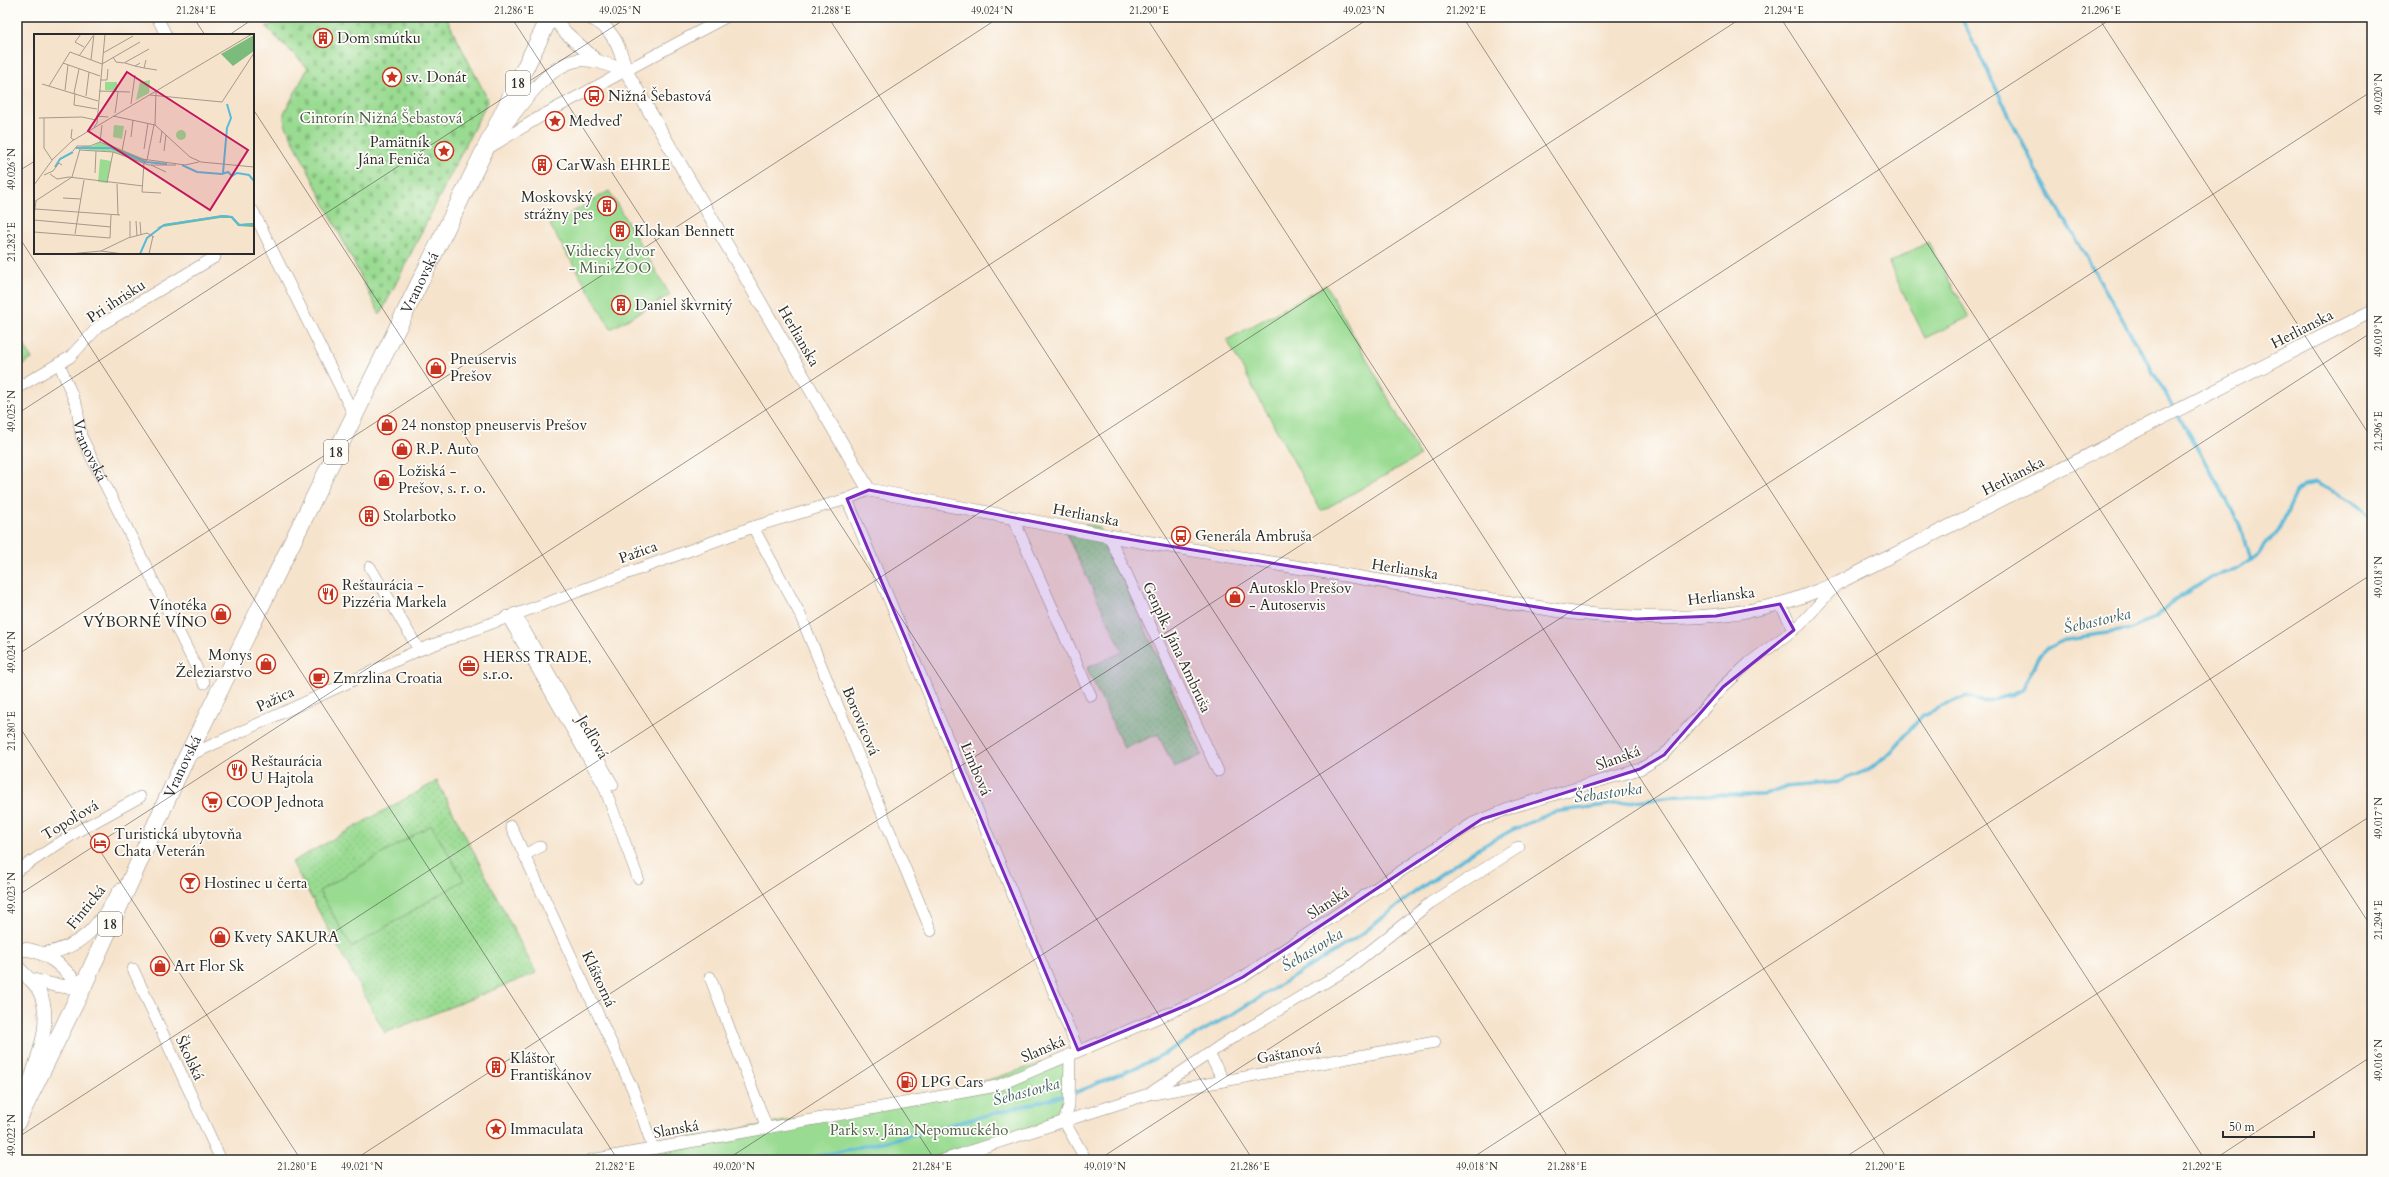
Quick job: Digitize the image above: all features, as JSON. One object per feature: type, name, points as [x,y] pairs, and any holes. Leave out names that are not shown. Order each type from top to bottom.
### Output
[{"type":"main road","name":"Vranovská","points":[[19,1118],[82,989],[139,860],[188,756],[354,415],[551,17]]},
{"type":"street","points":[[157,17],[166,34]]},
{"type":"street","points":[[551,17],[597,61]]},
{"type":"street","name":"Herlianska","points":[[588,17],[607,22],[617,43],[626,72],[869,490],[1109,536],[1573,613],[1636,619],[1708,616],[1780,604],[1838,583],[2372,311]]},
{"type":"street","points":[[485,150],[726,17]]},
{"type":"street","points":[[485,150],[541,81],[573,62],[579,60],[597,61],[626,72]]},
{"type":"street","points":[[254,213],[354,415]]},
{"type":"street","name":"Pri ihrisku","points":[[17,388],[70,357],[99,326],[215,257]]},
{"type":"street","name":"Vranovská","points":[[59,363],[77,407],[81,436],[204,683]]},
{"type":"street","name":"Pažica","points":[[188,756],[419,650],[511,614],[753,526],[847,499],[869,490]]},
{"type":"street","name":"Limbová","points":[[847,499],[1074,1052]]},
{"type":"street","points":[[1013,518],[1091,696]]},
{"type":"street","name":"Borovicová","points":[[753,526],[799,612],[931,931]]},
{"type":"street","name":"Genplk. Jána Ambruša","points":[[1109,536],[1218,771]]},
{"type":"street","points":[[370,567],[419,650]]},
{"type":"street","name":"Slanská","points":[[591,1160],[997,1086],[1190,1004],[1243,977],[1473,823],[1487,816],[1646,766],[1664,755],[1723,687],[1748,663],[1794,630],[1838,583]]},
{"type":"street","points":[[1780,604],[1794,630]]},
{"type":"street","name":"Jedľová","points":[[511,614],[613,785]]},
{"type":"street","name":"Jedľová","points":[[511,614],[604,786],[638,878]]},
{"type":"street","name":"Topoľová","points":[[17,871],[78,831],[140,797]]},
{"type":"street","name":"Kláštorná","points":[[511,826],[633,1090],[653,1148]]},
{"type":"street","points":[[524,855],[540,847]]},
{"type":"street","points":[[943,1160],[1149,1094],[1209,1054],[1349,968],[1430,903],[1519,847]]},
{"type":"street","name":"Fintická","points":[[43,954],[70,948],[86,936],[108,909],[139,860]]},
{"type":"street","name":"Fintická","points":[[17,949],[43,954],[64,968],[82,989]]},
{"type":"street","points":[[17,966],[29,979],[42,999],[45,1015],[43,1035],[19,1118]]},
{"type":"street","name":"Školská","points":[[133,969],[221,1160]]},
{"type":"street","points":[[710,977],[767,1128]]},
{"type":"street","points":[[29,979],[54,985],[82,989]]},
{"type":"street","name":"Gaštanová","points":[[1149,1094],[1436,1042]]},
{"type":"street","points":[[1074,1052],[1069,1070],[1069,1106],[1064,1121],[1086,1160]]},
{"type":"street","points":[[1209,1054],[1224,1081]]},
{"type":"highlighted area","points":[[869,490],[1109,536],[1573,613],[1636,619],[1716,616],[1780,604],[1794,630],[1723,687],[1664,755],[1640,769],[1482,819],[1243,977],[1190,1004],[1078,1050],[847,499]]},
{"type":"green space","name":"Cintorín Nižná Šebastová","points":[[286,17],[446,17],[488,100],[380,315],[285,124],[284,113],[308,68],[266,27]]},
{"type":"green space","name":"Vidiecky dvor - Mini ZOO","points":[[609,191],[670,295],[611,329],[550,225]]},
{"type":"green space","points":[[1928,242],[1969,317],[1925,338],[1889,263]]},
{"type":"green space","points":[[1326,285],[1420,456],[1321,511],[1227,340]]},
{"type":"green space","points":[[17,333],[32,359],[17,368]]},
{"type":"green space","points":[[1060,521],[1099,527],[1202,755],[1174,767],[1158,734],[1124,748],[1087,668],[1123,652]]},
{"type":"green space","points":[[437,781],[536,973],[385,1033],[292,862]]},
{"type":"green space","points":[[431,825],[464,880],[352,947],[319,891]]},
{"type":"green space","name":"Park sv. Jána Nepomuckého","points":[[1068,1055],[1066,1117],[925,1160],[585,1160],[692,1137],[937,1096]]},
{"type":"waterway","points":[[1961,17],[2036,170],[2227,500],[2241,529],[2250,560]]},
{"type":"waterway","name":"Šebastovka","points":[[802,1160],[895,1139],[1077,1092],[1151,1061],[1239,1010],[1358,937],[1415,892],[1474,851],[1512,830],[1554,812],[1681,795],[1763,795],[1785,787],[1838,782],[1870,769],[1889,754],[1923,715],[1966,696],[1983,702],[2011,695],[2023,689],[2037,659],[2047,648],[2067,639],[2127,630],[2155,618],[2174,601],[2210,577],[2239,569],[2259,553],[2280,528],[2296,493],[2304,485],[2316,483],[2352,501],[2372,518]]},
{"type":"place","name":"Dom smútku","points":[[323,38]]},
{"type":"place","name":"sv. Donát","points":[[392,77]]},
{"type":"place","name":"Nižná Šebastová","points":[[594,96]]},
{"type":"place","name":"Medveď","points":[[555,121]]},
{"type":"place","name":"Pamätník Jána Feniča","points":[[444,151]]},
{"type":"place","name":"CarWash EHRLE","points":[[542,165]]},
{"type":"place","name":"Moskovský strážny pes","points":[[607,206]]},
{"type":"place","name":"Klokan Bennett","points":[[620,231]]},
{"type":"place","name":"Daniel škvrnitý","points":[[621,305]]},
{"type":"place","name":"Pneuservis Prešov","points":[[436,368]]},
{"type":"place","name":"24 nonstop pneuservis Prešov","points":[[387,425]]},
{"type":"place","name":"R.P. Auto","points":[[402,449]]},
{"type":"place","name":"Ložiská - Prešov, s. r. o.","points":[[384,480]]},
{"type":"place","name":"Stolarbotko","points":[[369,516]]},
{"type":"place","name":"Generála Ambruša","points":[[1181,536]]},
{"type":"place","name":"Reštaurácia - Pizzéria Markela","points":[[328,594]]},
{"type":"place","name":"Autosklo Prešov - Autoservis","points":[[1235,597]]},
{"type":"place","name":"Vínotéka VÝBORNÉ VÍNO","points":[[221,614]]},
{"type":"place","name":"Monys Železiarstvo","points":[[266,664]]},
{"type":"place","name":"HERSS TRADE, s.r.o.","points":[[469,666]]},
{"type":"place","name":"Zmrzlina Croatia","points":[[319,678]]},
{"type":"place","name":"Reštaurácia U Hajtola","points":[[237,770]]},
{"type":"place","name":"COOP Jednota","points":[[212,802]]},
{"type":"place","name":"Turistická ubytovňa Chata Veterán","points":[[100,843]]},
{"type":"place","name":"Hostinec u čerta","points":[[190,883]]},
{"type":"place","name":"Kvety SAKURA","points":[[220,937]]},
{"type":"place","name":"Art Flor Sk","points":[[160,966]]},
{"type":"place","name":"Kláštor Františkánov","points":[[496,1067]]},
{"type":"place","name":"LPG Cars","points":[[907,1082]]},
{"type":"place","name":"Immaculata","points":[[496,1129]]}]
